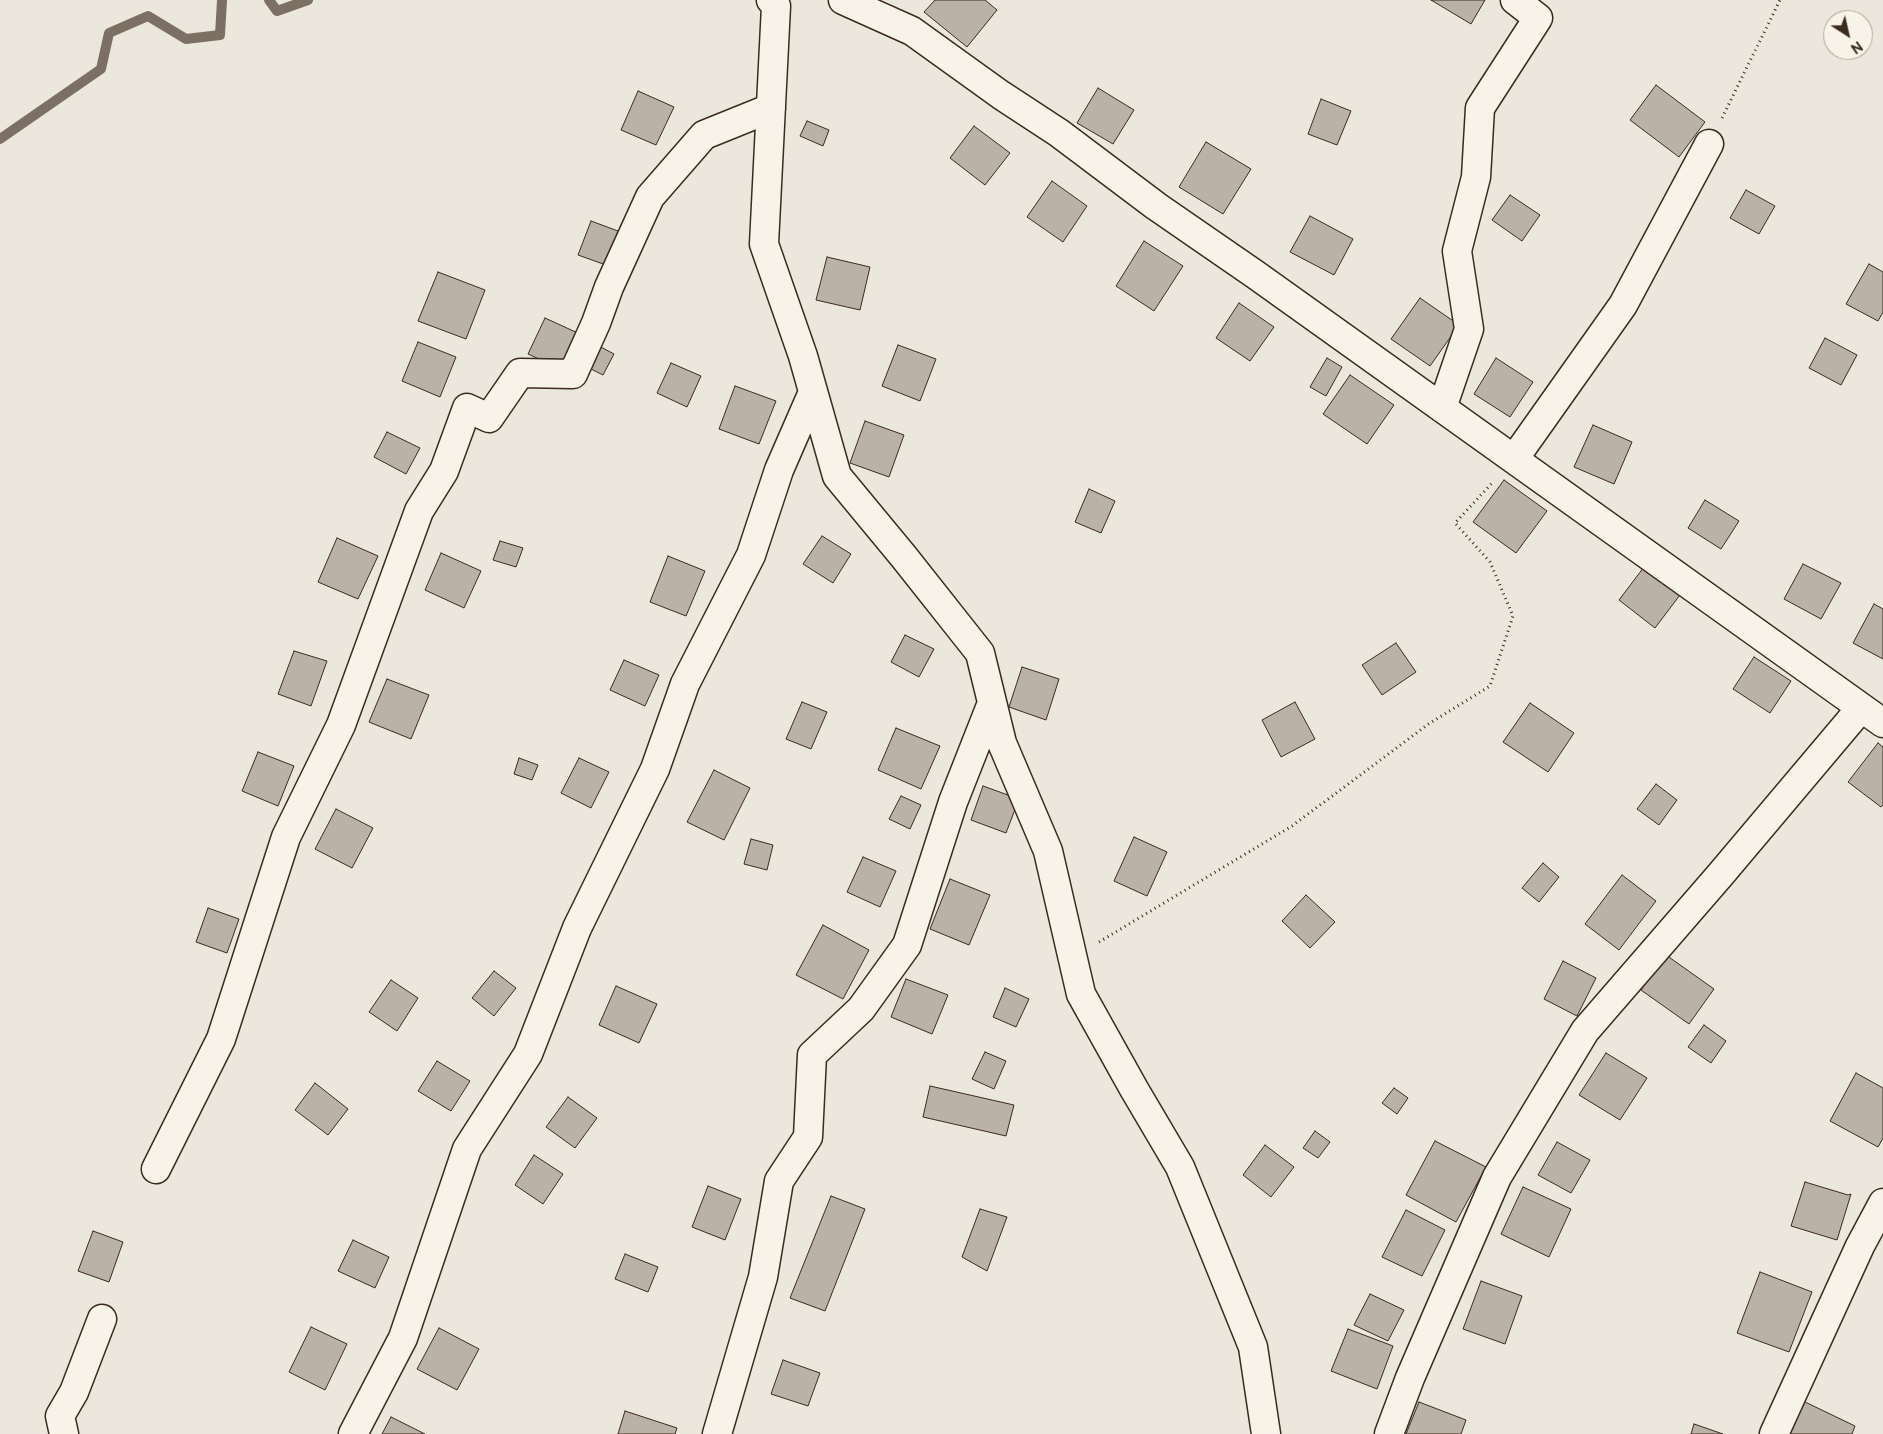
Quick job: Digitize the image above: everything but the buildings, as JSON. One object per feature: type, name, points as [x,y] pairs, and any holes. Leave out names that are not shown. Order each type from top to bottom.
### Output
[{"type":"street","points":[[843,0],[912,31],[1000,95],[1059,133],[1156,206],[1256,274],[1883,723]]},
{"type":"street","points":[[1442,408],[1468,329],[1457,251],[1476,177],[1480,108],[1538,18],[1515,0]]},
{"type":"street","points":[[780,2],[771,108],[764,244],[803,356],[837,476],[980,653],[1002,744],[1048,852],[1081,994],[1180,1167],[1253,1347],[1266,1434]]},
{"type":"street","points":[[156,1169],[221,1040],[286,837],[340,725],[419,511],[444,472],[468,408],[489,418],[520,373],[574,374],[609,287],[650,198],[704,135],[771,108]]},
{"type":"street","points":[[1514,459],[1623,305],[1709,144]]},
{"type":"street","points":[[353,1434],[403,1338],[467,1149],[528,1054],[577,928],[655,769],[685,684],[751,555],[778,470],[813,392]]},
{"type":"street","points":[[717,1434],[763,1277],[779,1180],[808,1137],[812,1055],[861,1009],[907,945],[953,802],[992,703]]},
{"type":"street","points":[[1389,1434],[1410,1378],[1496,1177],[1585,1031],[1721,874],[1860,708]]},
{"type":"street","points":[[1774,1434],[1860,1246],[1883,1203]]},
{"type":"street","points":[[64,1434],[60,1416],[74,1392],[102,1319]]},
{"type":"path","points":[[1709,144],[1780,0]]},
{"type":"path","points":[[1072,958],[1292,826],[1430,723],[1490,686],[1514,616],[1490,562],[1455,523],[1514,459]]},
{"type":"waterway","points":[[0,139],[101,69],[109,33],[148,16],[186,39],[220,35],[222,0]]},
{"type":"waterway","points":[[269,0],[277,11],[308,0]]}]
